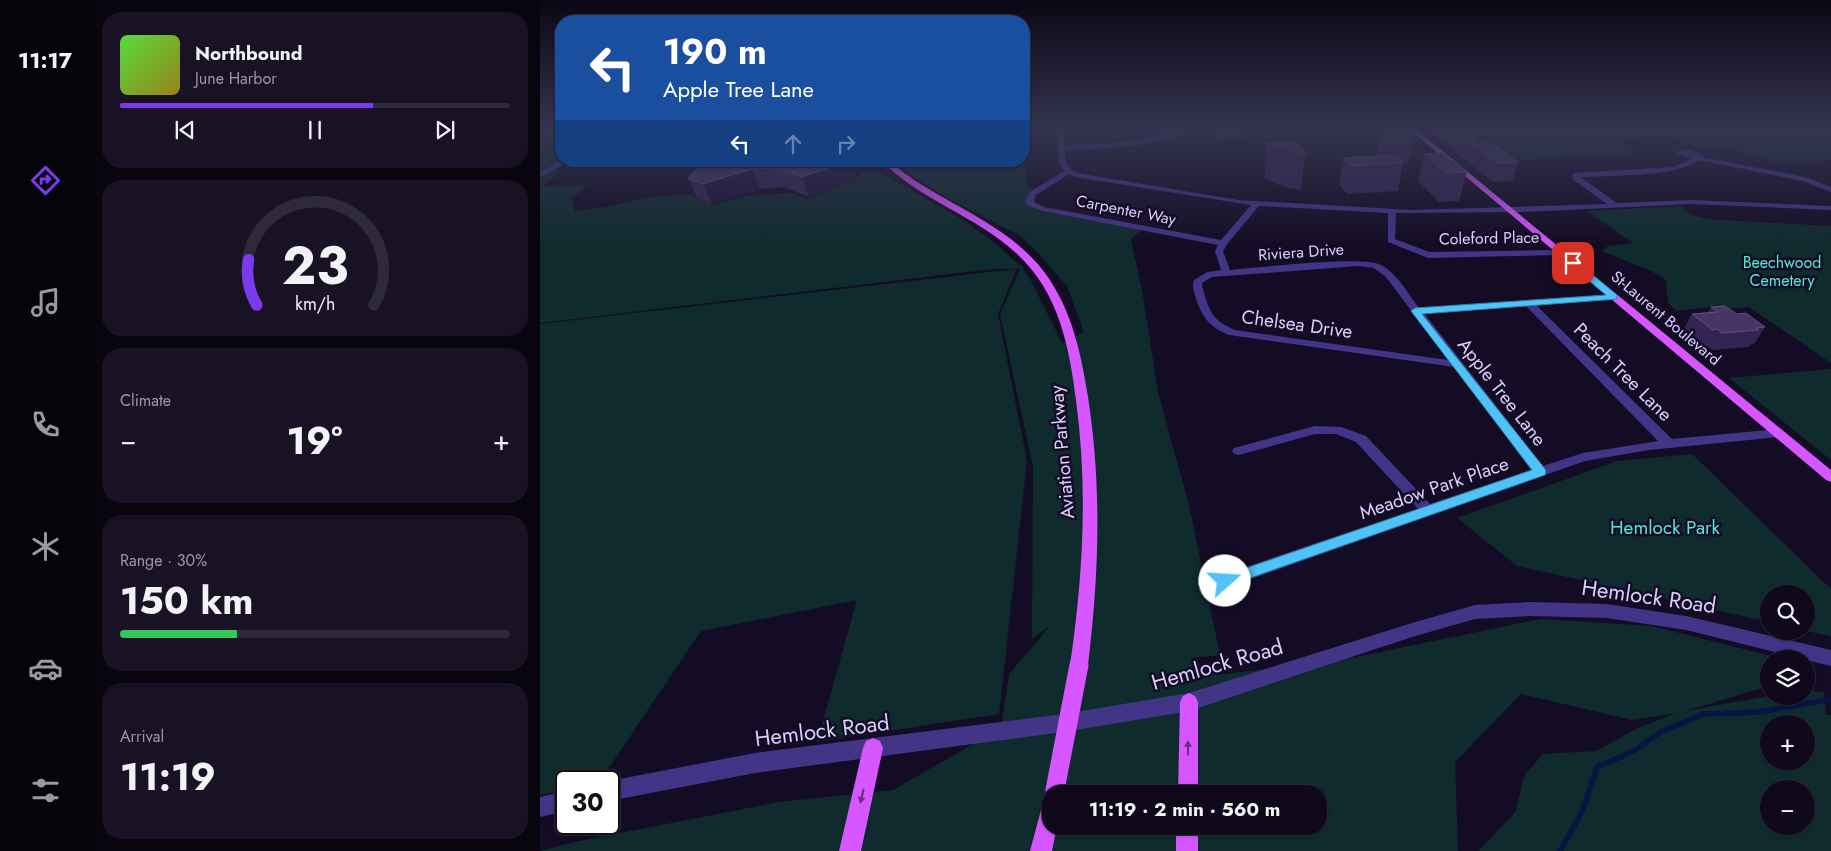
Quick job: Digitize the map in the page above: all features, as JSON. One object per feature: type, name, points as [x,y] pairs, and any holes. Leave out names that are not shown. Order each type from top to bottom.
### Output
[{"type":"main road","name":"Aviation Parkway","points":[[893,168],[909,180],[986,226],[1016,248],[1043,276],[1057,299],[1074,355],[1086,421],[1091,483],[1089,577],[1079,665],[1055,785]]},
{"type":"main road","name":"St-Laurent Boulevard","points":[[1458,168],[1831,477]]},
{"type":"main road","points":[[1188,785],[1189,702]]},
{"type":"main road","points":[[850,851],[873,748]]},
{"type":"main road","name":"Aviation Parkway","points":[[1041,851],[1044,835]]},
{"type":"main road","points":[[1187,835],[1187,851]]},
{"type":"street","points":[[1065,168],[1068,172],[1083,177],[1205,197],[1257,203],[1392,211],[1509,210],[1691,202],[1831,208]]},
{"type":"street","points":[[1614,205],[1575,177],[1576,175],[1679,168]]},
{"type":"street","points":[[1750,168],[1805,179],[1831,190]]},
{"type":"street","name":"Carpenter Way","points":[[1068,172],[1033,194],[1030,198],[1031,204],[1042,209],[1223,244]]},
{"type":"street","points":[[1227,272],[1219,251],[1257,203]]},
{"type":"street","name":"Coleford Place","points":[[1392,211],[1391,240],[1428,255],[1560,252]]},
{"type":"street","name":"Riviera Drive","points":[[1227,272],[1358,263],[1377,266]]},
{"type":"street","name":"Apple Tree Lane","points":[[1377,266],[1389,275],[1540,472]]},
{"type":"street","name":"Chelsea Drive","points":[[1227,272],[1210,274],[1197,282],[1206,316],[1216,327],[1233,333],[1456,364]]},
{"type":"street","points":[[1415,311],[1614,297]]},
{"type":"street","name":"Peach Tree Lane","points":[[1530,304],[1669,444]]},
{"type":"street","points":[[1238,451],[1316,430],[1337,430],[1362,439],[1428,511]]},
{"type":"street","name":"Meadow Park Place","points":[[1225,581],[1582,458],[1649,446],[1779,433]]},
{"type":"street","name":"Hemlock Road","points":[[620,789],[746,765],[1055,724],[1189,702],[1412,630],[1475,612],[1529,609],[1607,611],[1686,623],[1831,658]]},
{"type":"street","points":[[540,807],[555,804]]},
{"type":"green space","points":[[540,168],[550,168],[548,169],[561,171],[541,187],[587,185],[570,200],[573,202],[574,211],[606,207],[644,198],[681,194],[693,195],[713,205],[746,196],[790,193],[808,199],[842,185],[866,171],[883,174],[963,220],[991,240],[1022,267],[1029,277],[1062,343],[1084,332],[1067,286],[1037,252],[1019,235],[945,197],[902,168],[1025,168],[1028,184],[1032,190],[1025,200],[1036,210],[1141,230],[1131,239],[1143,296],[1158,392],[1189,505],[1220,655],[1191,658],[1217,675],[1346,659],[1541,619],[1652,626],[1760,653],[1760,689],[1685,711],[1760,698],[1760,705],[1815,705],[1815,692],[1824,692],[1826,715],[1831,715],[1831,851],[1479,851],[1516,811],[1524,776],[1543,754],[1596,751],[1638,728],[1676,713],[1632,720],[1521,694],[1455,762],[1458,851],[540,851],[574,842],[610,835],[620,835],[620,833],[779,802],[893,790],[1001,728],[1009,674],[1050,626],[1032,639],[1033,467],[1000,314],[1020,269],[1017,268],[998,314],[1027,461],[999,714],[817,742],[857,600],[701,631],[607,770],[555,770],[555,792],[540,795],[540,324],[1016,269],[993,269],[540,323]]},
{"type":"green space","name":"Beechwood Cemetery","points":[[1681,206],[1688,213],[1706,219],[1831,226],[1831,363],[1749,307],[1726,309],[1721,306],[1676,311],[1668,303],[1666,280],[1653,272],[1602,251],[1608,246],[1633,243],[1587,211]]},
{"type":"green space","points":[[1831,369],[1831,460],[1729,378]]},
{"type":"green space","name":"Hemlock Park","points":[[1692,454],[1831,589],[1831,636],[1815,633],[1815,585],[1760,585],[1760,620],[1517,566],[1457,518],[1617,461]]},
{"type":"building","points":[[697,168],[829,168],[802,177],[777,168],[752,169],[703,184],[688,178]]},
{"type":"building","points":[[1440,168],[1461,168],[1467,172],[1446,173]]},
{"type":"building","points":[[1725,306],[1737,314],[1746,313],[1765,327],[1756,328],[1759,330],[1722,333],[1717,329],[1713,330],[1692,314],[1718,312],[1711,307]]},
{"type":"waterway","points":[[1560,851],[1582,812],[1597,767],[1634,751],[1661,732],[1703,714],[1760,712],[1831,699]]},
{"type":"route","points":[[1225,581],[1540,472],[1415,311],[1614,297],[1573,263]]}]
